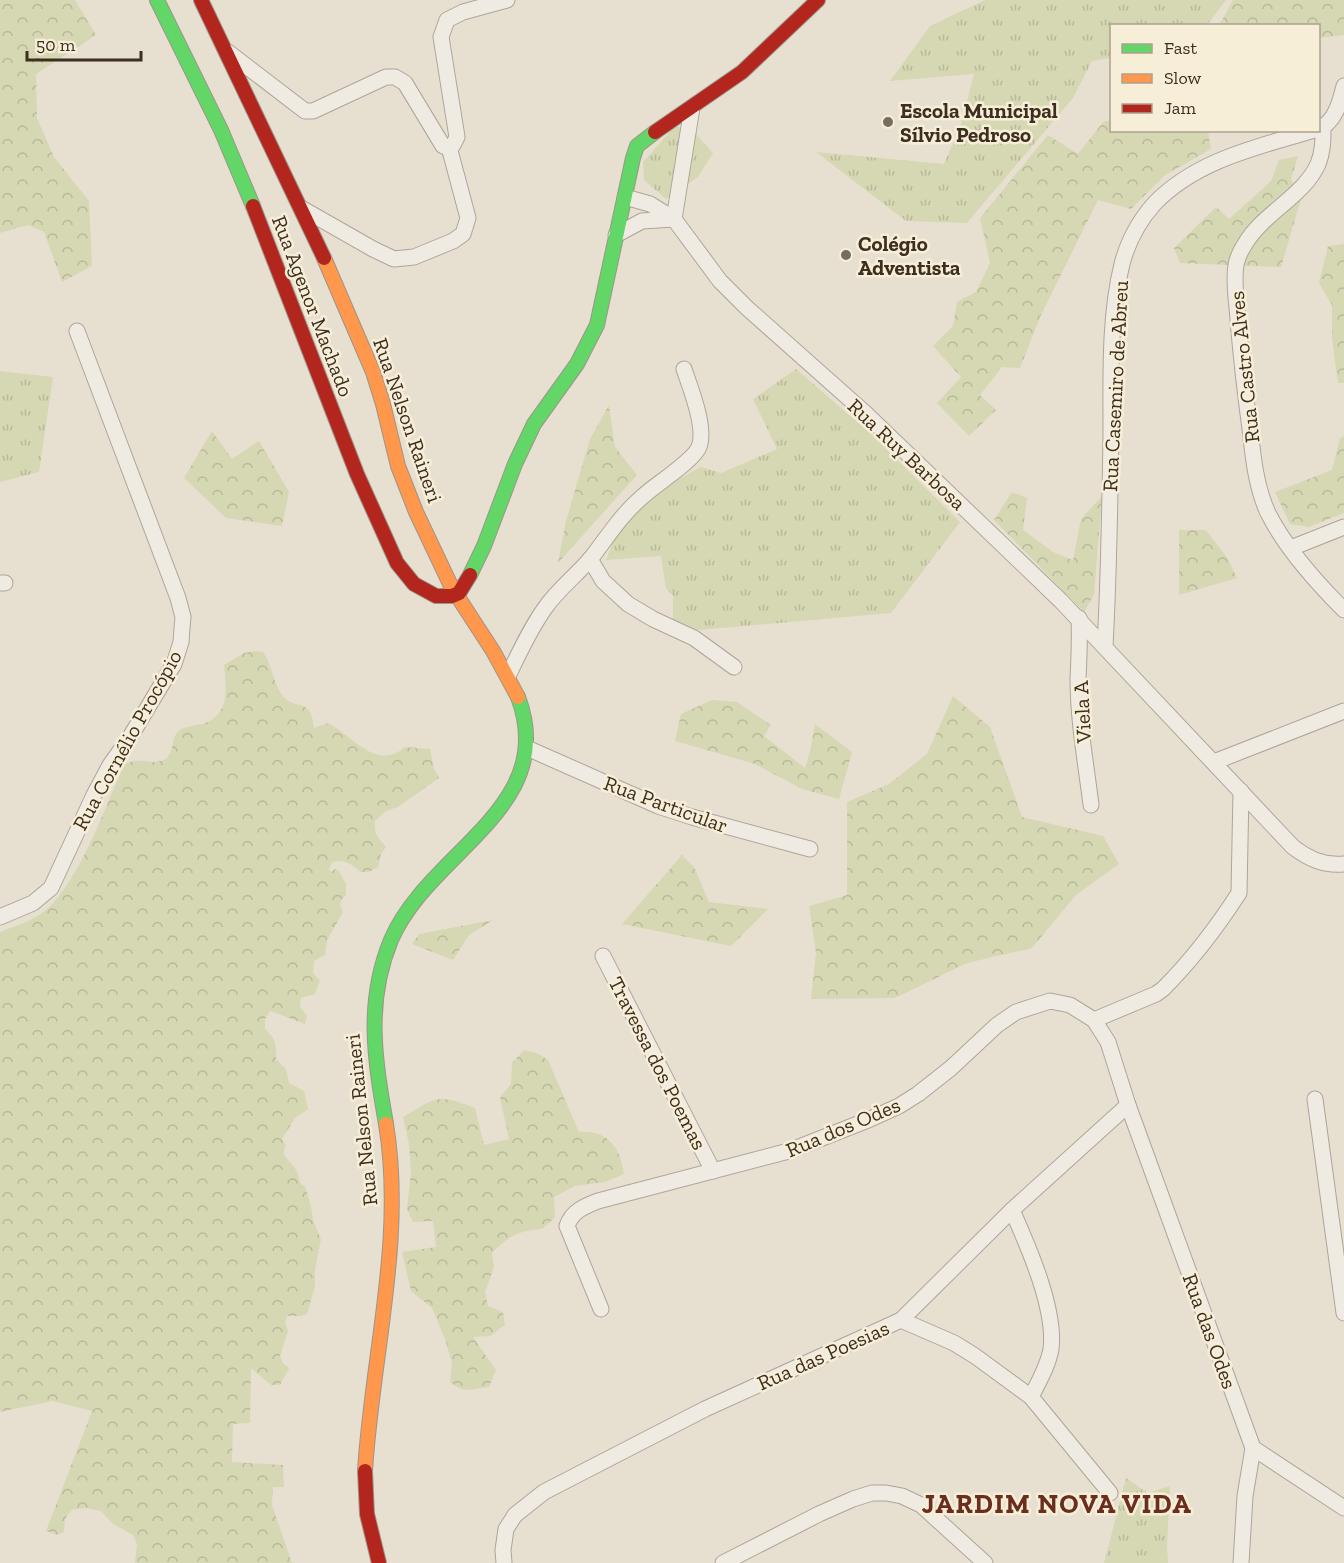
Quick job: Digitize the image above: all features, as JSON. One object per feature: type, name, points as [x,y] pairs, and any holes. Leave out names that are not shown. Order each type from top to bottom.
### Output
[{"type":"main road","name":"Rua Agenor Machado","points":[[157,0],[181,54],[230,150],[385,538],[406,576],[417,587],[429,594],[446,598],[456,595]]},
{"type":"main road","name":"Rua Nelson Raineri","points":[[201,0],[302,208],[347,309],[379,393],[401,475],[442,570],[508,676],[526,715],[528,732],[522,770],[507,802],[431,882],[403,920],[391,940],[376,990],[372,1027],[376,1072],[388,1137],[392,1191],[386,1280],[365,1479],[368,1521],[379,1563]]},
{"type":"main road","points":[[456,595],[462,591],[470,578],[534,422],[579,362],[596,332],[616,235],[638,146],[656,131],[691,112],[742,72],[818,0]]},
{"type":"street","points":[[223,48],[305,111],[314,111],[386,78],[395,77],[405,83],[443,146],[449,147],[453,145],[457,137],[441,37],[447,20],[463,12],[507,0]]},
{"type":"street","points":[[1320,128],[1333,118],[1344,86]]},
{"type":"street","points":[[674,219],[691,112]]},
{"type":"street","name":"Rua Casemiro de Abreu","points":[[1105,646],[1109,563],[1111,387],[1116,296],[1122,262],[1134,231],[1154,204],[1188,177],[1250,149],[1308,132]]},
{"type":"street","name":"Rua Castro Alves","points":[[1319,132],[1322,149],[1318,164],[1311,176],[1259,225],[1245,244],[1236,263],[1236,270],[1241,357],[1254,462],[1263,499],[1269,514],[1291,548],[1322,588],[1344,610]]},
{"type":"street","points":[[302,208],[394,259],[414,257],[453,241],[463,234],[468,218],[449,147]]},
{"type":"street","points":[[625,197],[650,204],[674,219]]},
{"type":"street","points":[[616,235],[642,221],[674,219]]},
{"type":"street","name":"Rua Ruy Barbosa","points":[[674,219],[714,274],[747,308],[863,411],[1078,618],[1241,791],[1280,836],[1304,856],[1332,865],[1344,864]]},
{"type":"street","name":"Rua Cornélio Procópio","points":[[0,917],[33,903],[51,888],[94,795],[110,765],[165,679],[178,655],[181,642],[183,617],[178,598],[76,332]]},
{"type":"street","points":[[508,676],[522,644],[546,607],[590,559],[621,518],[642,496],[698,449],[699,425],[684,369]]},
{"type":"street","points":[[1291,548],[1344,527]]},
{"type":"street","points":[[590,559],[603,581],[628,604],[653,619],[694,638],[734,667]]},
{"type":"street","name":"Viela A","points":[[1078,618],[1080,654],[1078,680],[1092,805]]},
{"type":"street","points":[[1214,762],[1344,711]]},
{"type":"street","name":"Rua Particular","points":[[527,748],[658,806],[810,849]]},
{"type":"street","points":[[1094,1020],[1163,989],[1203,945],[1231,905],[1239,892],[1241,791]]},
{"type":"street","name":"Travessa dos Poemas","points":[[603,956],[713,1171]]},
{"type":"street","name":"Rua dos Odes","points":[[601,1309],[567,1226],[570,1219],[584,1207],[789,1151],[868,1120],[898,1106],[951,1068],[973,1046],[1016,1012],[1050,1001],[1061,1002],[1080,1010],[1094,1020],[1108,1042],[1128,1105]]},
{"type":"street","points":[[1315,1099],[1344,1313]]},
{"type":"street","name":"Rua das Poesias","points":[[504,1563],[506,1529],[526,1504],[544,1492],[705,1408],[901,1320],[1012,1210],[1128,1105]]},
{"type":"street","name":"Rua das Odes","points":[[1128,1105],[1253,1448],[1245,1496],[1241,1563]]},
{"type":"street","points":[[1012,1210],[1037,1272],[1050,1325],[1051,1347],[1046,1369],[1031,1397]]},
{"type":"street","points":[[901,1320],[954,1343],[1031,1397],[1110,1493]]},
{"type":"street","points":[[1253,1448],[1344,1508]]},
{"type":"street","points":[[723,1563],[819,1514],[872,1493],[902,1496],[921,1505],[985,1563]]},
{"type":"green space","points":[[0,0],[75,0],[96,35],[36,74],[37,118],[54,157],[89,201],[92,266],[62,282],[44,232],[28,225],[0,233]]},
{"type":"green space","points":[[985,0],[1226,0],[1208,24],[1110,24],[1110,58],[1092,61],[1073,98],[967,223],[906,221],[816,152],[944,164],[961,124],[974,74],[890,81],[930,26]]},
{"type":"green space","points":[[1233,0],[1344,0],[1344,35],[1320,38],[1320,24],[1218,24]]},
{"type":"green space","points":[[1110,120],[1110,132],[1208,132],[1211,149],[1165,175],[1131,209],[1098,200],[1041,315],[1020,368],[1002,367],[980,395],[996,410],[969,436],[937,403],[961,377],[933,346],[953,326],[957,302],[976,292],[990,263],[980,218],[1048,135],[1078,154],[1103,122]]},
{"type":"green space","points":[[675,126],[694,132],[713,153],[698,177],[666,199],[644,180],[643,162]]},
{"type":"green space","points":[[1298,156],[1291,179],[1301,199],[1281,267],[1180,263],[1174,248],[1216,207],[1229,219],[1271,181],[1279,160]]},
{"type":"green space","points":[[1344,244],[1344,383],[1338,383],[1332,338],[1332,305],[1319,283],[1328,246]]},
{"type":"green space","points":[[796,369],[871,434],[960,522],[891,613],[699,630],[688,629],[673,621],[673,596],[666,588],[661,556],[606,560],[612,543],[634,513],[666,487],[689,473],[701,467],[721,473],[777,449],[753,399]]},
{"type":"green space","points":[[0,371],[53,377],[39,472],[0,482]]},
{"type":"green space","points":[[609,405],[615,447],[637,475],[558,563],[566,521],[590,439]]},
{"type":"green space","points":[[212,431],[232,459],[259,441],[289,492],[282,526],[226,518],[184,478]]},
{"type":"green space","points":[[1344,436],[1344,513],[1309,527],[1290,524],[1275,492],[1332,470],[1340,438]]},
{"type":"green space","points":[[1012,492],[1027,498],[1023,530],[1053,552],[1073,560],[1081,519],[1102,496],[1094,595],[1084,612],[994,520]]},
{"type":"green space","points":[[1179,530],[1206,530],[1228,559],[1237,578],[1179,595]]},
{"type":"green space","points":[[263,652],[283,696],[288,701],[310,711],[314,728],[328,723],[374,754],[394,754],[405,747],[430,749],[434,769],[439,778],[398,807],[386,811],[375,821],[376,833],[386,847],[381,854],[378,867],[369,872],[360,872],[347,863],[332,862],[329,869],[331,872],[335,869],[339,871],[346,884],[346,895],[340,903],[343,912],[327,940],[325,955],[314,961],[313,973],[320,980],[315,994],[301,998],[300,1007],[307,1016],[305,1024],[270,1011],[265,1019],[265,1029],[275,1042],[276,1059],[286,1069],[289,1083],[304,1091],[308,1109],[295,1118],[282,1139],[286,1145],[285,1156],[296,1170],[301,1184],[305,1186],[313,1220],[321,1239],[315,1270],[315,1286],[307,1314],[287,1316],[285,1322],[288,1331],[280,1356],[289,1368],[280,1385],[271,1385],[251,1368],[250,1423],[233,1424],[232,1462],[283,1465],[284,1487],[273,1487],[272,1505],[292,1563],[135,1563],[137,1544],[133,1535],[113,1524],[101,1511],[85,1508],[72,1510],[65,1519],[64,1532],[57,1535],[46,1531],[92,1411],[53,1401],[0,1412],[0,932],[24,923],[46,910],[70,881],[91,842],[124,765],[134,761],[155,762],[165,759],[170,754],[174,737],[178,731],[202,724],[218,714],[225,700],[224,665],[244,653]]},
{"type":"green space","points":[[953,696],[990,727],[1022,817],[1103,836],[1119,864],[1076,895],[1032,948],[967,963],[895,998],[811,999],[816,953],[809,906],[847,895],[847,802],[889,784],[927,754]]},
{"type":"green space","points":[[712,700],[737,702],[771,725],[764,736],[805,768],[815,724],[852,752],[839,799],[802,789],[755,764],[675,741],[681,714]]},
{"type":"green space","points":[[682,855],[694,867],[709,902],[768,909],[731,946],[622,924]]},
{"type":"green space","points":[[493,920],[469,935],[453,960],[412,944],[419,934]]},
{"type":"green space","points":[[524,1050],[537,1053],[548,1060],[579,1132],[598,1134],[611,1142],[616,1148],[624,1174],[605,1182],[575,1186],[554,1197],[555,1217],[550,1223],[542,1228],[512,1236],[492,1253],[494,1267],[485,1292],[488,1306],[503,1312],[505,1325],[490,1336],[473,1337],[496,1370],[489,1387],[464,1389],[450,1382],[452,1363],[445,1339],[432,1308],[411,1291],[402,1252],[436,1247],[433,1221],[413,1222],[407,1209],[411,1172],[409,1144],[403,1117],[430,1101],[452,1100],[475,1108],[484,1145],[509,1139],[500,1097],[511,1084],[512,1063]]},
{"type":"green space","points":[[1126,1478],[1148,1493],[1170,1486],[1168,1563],[1104,1563]]},
{"type":"traffic: fast","points":[[157,0],[221,130],[253,206]]},
{"type":"traffic: fast","points":[[470,575],[484,546],[515,464],[534,424],[577,364],[597,325],[633,158],[637,146],[655,132]]},
{"type":"traffic: fast","points":[[386,1124],[378,1077],[375,1032],[375,1009],[383,963],[391,940],[409,909],[433,880],[485,827],[506,799],[521,769],[526,736],[518,697]]},
{"type":"traffic: slow","points":[[324,258],[373,372],[398,466],[416,512],[452,588],[493,651],[518,697]]},
{"type":"traffic: slow","points":[[365,1471],[390,1254],[391,1167],[386,1124]]},
{"type":"traffic: jam","points":[[201,0],[324,258]]},
{"type":"traffic: jam","points":[[655,132],[742,72],[818,0]]},
{"type":"traffic: jam","points":[[253,206],[357,474],[397,563],[414,584],[436,596],[452,596],[459,593],[470,575]]},
{"type":"traffic: jam","points":[[365,1471],[367,1514],[379,1563]]},
{"type":"place","name":"Escola Municipal Sílvio Pedroso","points":[[888,122]]},
{"type":"place","name":"Colégio Adventista","points":[[846,255]]},
{"type":"district","name":"JARDIM NOVA VIDA","points":[[1057,1504]]}]
